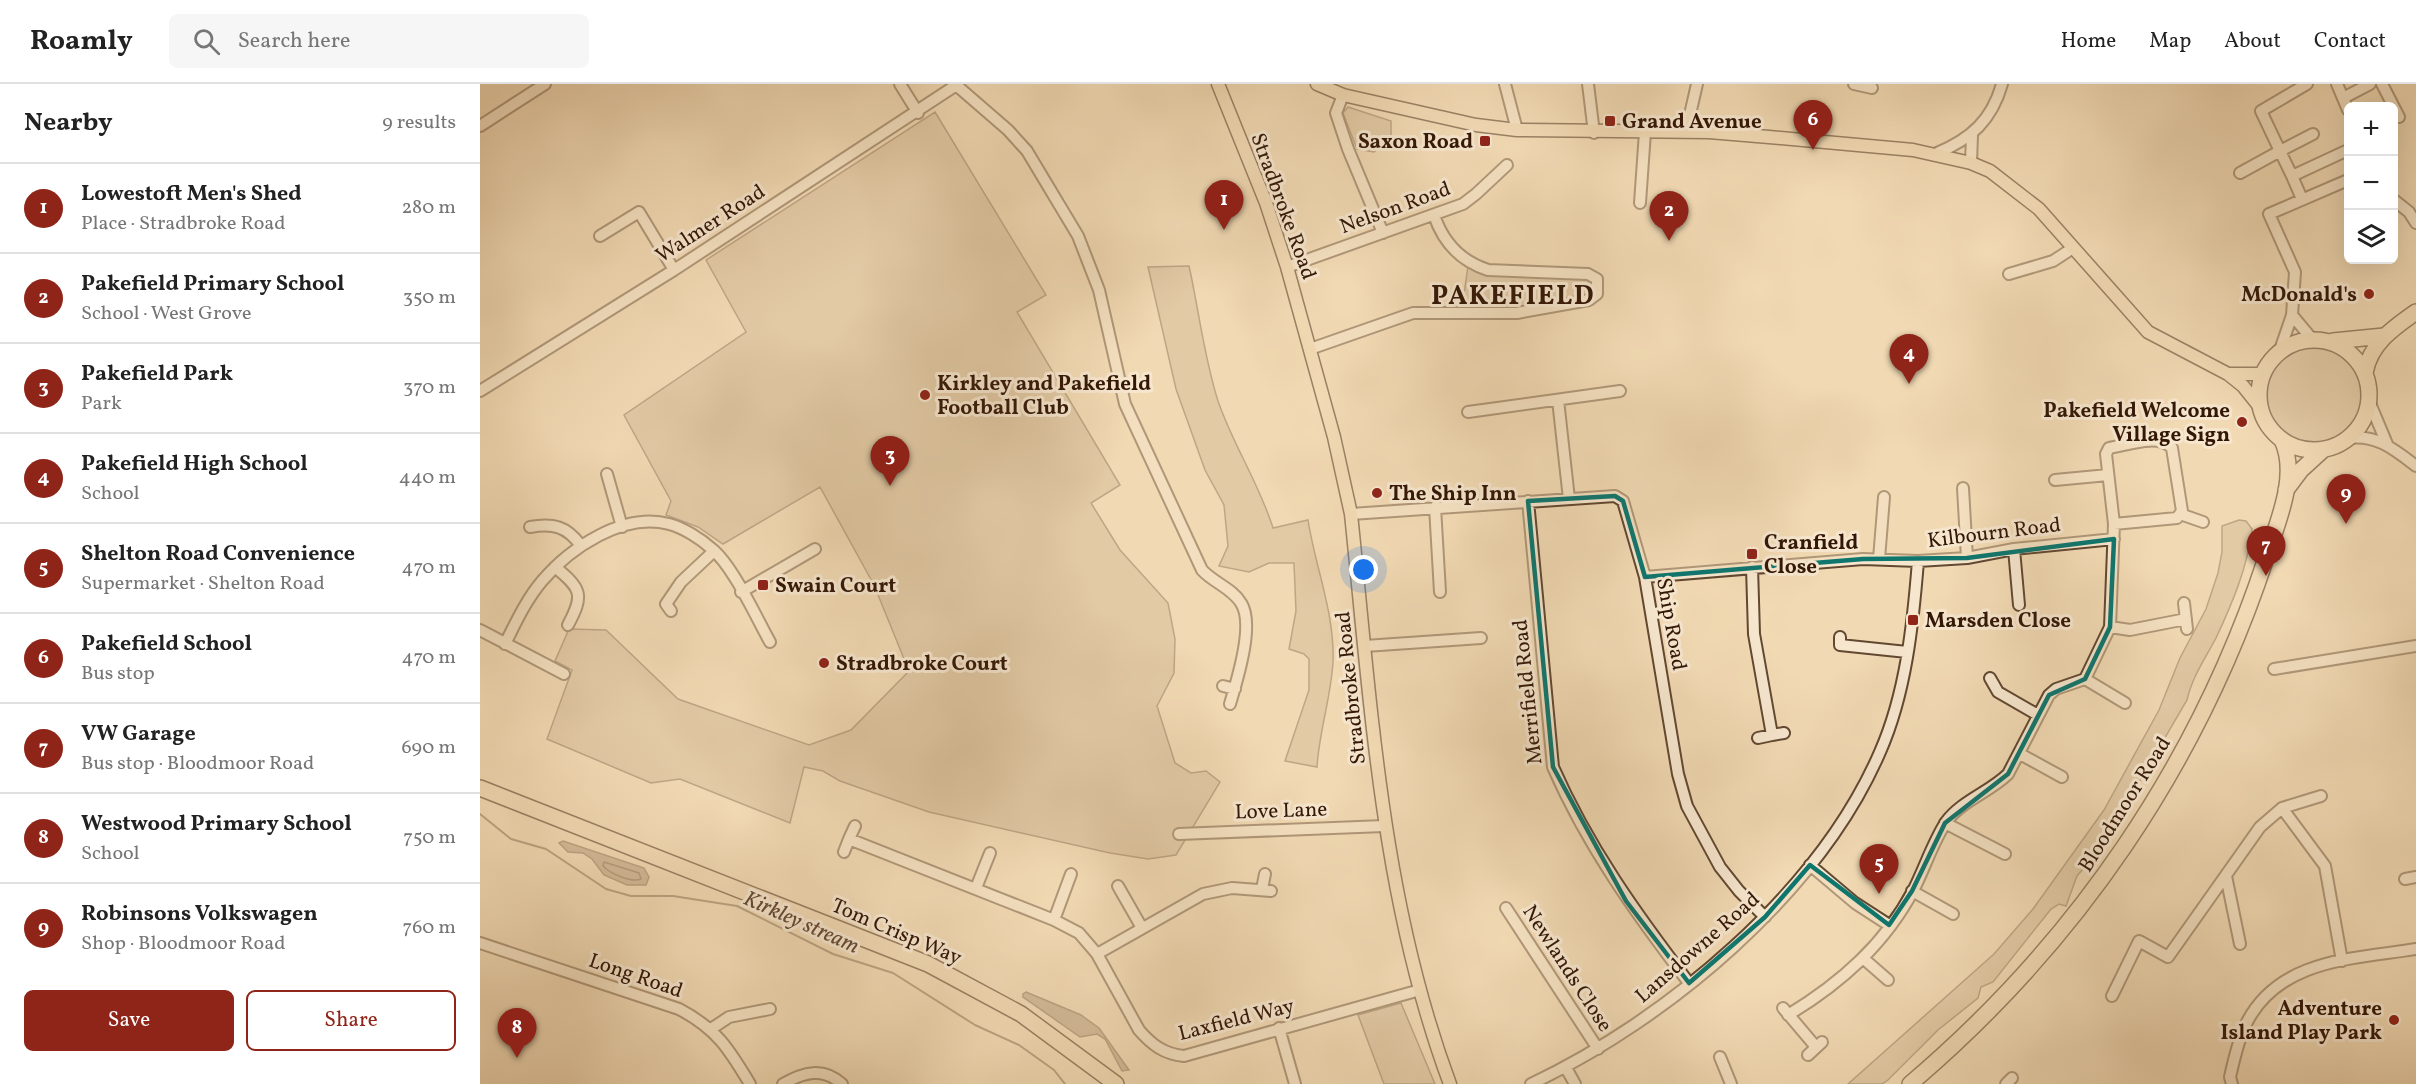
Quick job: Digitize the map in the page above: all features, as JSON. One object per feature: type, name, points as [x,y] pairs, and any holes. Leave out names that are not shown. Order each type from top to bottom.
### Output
[{"type":"highway","points":[[2384,336],[2329,341],[2312,339],[2295,342],[2280,350],[2262,374],[2258,390],[2259,406],[2271,431],[2282,440],[2310,450],[2324,449],[2348,438],[2365,415],[2369,401],[2365,374],[2367,359],[2384,336],[2416,312]]},
{"type":"highway","points":[[2329,341],[2351,353],[2365,374]]},
{"type":"highway","name":"Bloodmoor Road","points":[[1910,1084],[1974,1027],[2030,969],[2093,893],[2174,771],[2238,635],[2261,572],[2286,490],[2288,452],[2282,440]]},
{"type":"highway","name":"Bloodmoor Road","points":[[2286,490],[2301,470],[2324,449]]},
{"type":"highway","name":"Tom Crisp Way","points":[[480,788],[928,964],[1021,1014],[1084,1060]]},
{"type":"highway","points":[[1084,1060],[1110,1084]]},
{"type":"highway","points":[[1084,1060],[1116,1084]]},
{"type":"main road","name":"Stradbroke Road","points":[[1218,84],[1266,203],[1287,267],[1352,514],[1384,826],[1420,990],[1450,1084]]},
{"type":"main road","points":[[1317,84],[1343,95],[1476,125],[1517,130],[1594,133],[1686,132],[1835,142],[1937,153],[1971,163],[1990,171],[2039,209],[2148,332],[2228,374],[2243,386],[2259,406]]},
{"type":"main road","points":[[2228,374],[2262,374]]},
{"type":"street","points":[[480,126],[545,84]]},
{"type":"street","points":[[900,84],[918,112]]},
{"type":"street","points":[[1505,84],[1517,130]]},
{"type":"street","points":[[1588,84],[1594,133]]},
{"type":"street","points":[[1686,132],[1696,84]]},
{"type":"street","points":[[1854,84],[1872,88]]},
{"type":"street","points":[[1937,153],[1972,135],[1991,113],[2002,84]]},
{"type":"street","points":[[2302,199],[2261,111],[2307,84]]},
{"type":"street","points":[[2337,84],[2345,102]]},
{"type":"street","points":[[2343,98],[2370,84]]},
{"type":"street","points":[[2382,84],[2399,117]]},
{"type":"street","points":[[957,85],[1008,129],[1027,151],[1078,236],[1099,290],[1119,384],[1131,417],[1202,570],[1212,581],[1230,590],[1242,603],[1247,631],[1230,704]]},
{"type":"street","name":"Walmer Road","points":[[480,391],[674,270],[957,85]]},
{"type":"street","points":[[1343,95],[1336,113],[1383,233]]},
{"type":"street","points":[[1640,203],[1645,132]]},
{"type":"street","points":[[2240,173],[2313,134]]},
{"type":"street","points":[[1971,163],[1972,135]]},
{"type":"street","points":[[2292,176],[2344,152]]},
{"type":"street","name":"Nelson Road","points":[[1287,267],[1462,204],[1507,165]]},
{"type":"street","points":[[2280,350],[2292,315],[2295,272],[2269,218],[2271,212],[2344,182]]},
{"type":"street","points":[[2398,203],[2409,212],[2416,224]]},
{"type":"street","points":[[600,236],[639,212],[674,270]]},
{"type":"street","points":[[1310,349],[1413,313],[1517,312],[1589,300],[1598,294],[1597,279],[1588,274],[1488,270],[1477,267],[1448,245],[1434,215]]},
{"type":"street","points":[[2008,274],[2053,261],[2073,248]]},
{"type":"street","points":[[2292,315],[2312,339]]},
{"type":"street","points":[[1468,412],[1620,391]]},
{"type":"street","points":[[1558,400],[1569,499]]},
{"type":"street","points":[[2369,401],[2387,444]]},
{"type":"street","points":[[2348,438],[2369,438],[2387,444],[2416,466]]},
{"type":"street","points":[[2085,680],[2110,627],[2114,524],[2106,454],[2109,448],[2159,440],[2167,443],[2172,448],[2182,511],[2177,518],[2114,524]]},
{"type":"street","points":[[2055,480],[2108,475]]},
{"type":"street","points":[[605,481],[622,527]]},
{"type":"street","points":[[1964,488],[1967,558]]},
{"type":"street","name":"Ship Road","points":[[1352,514],[1615,496],[1623,501],[1645,577],[1678,774],[1687,806],[1720,867],[1765,917]]},
{"type":"street","points":[[1879,559],[1884,497]]},
{"type":"street","name":"Merrifield Road","points":[[1528,501],[1553,767],[1564,792],[1626,901],[1689,983]]},
{"type":"street","points":[[1435,507],[1440,592]]},
{"type":"street","points":[[2180,514],[2203,522]]},
{"type":"street","points":[[505,644],[527,603],[555,567],[581,546],[622,527],[646,522],[669,524],[696,537],[714,550],[770,635]]},
{"type":"street","points":[[530,528],[548,524],[562,527],[581,546]]},
{"type":"street","name":"Kilbourn Road","points":[[1645,577],[1879,559],[1918,561],[1967,558],[2014,549],[2114,539]]},
{"type":"street","points":[[741,592],[806,560],[815,549]]},
{"type":"street","points":[[2014,549],[2019,604]]},
{"type":"street","points":[[669,607],[681,582],[714,550]]},
{"type":"street","name":"Lansdowne Road","points":[[1532,1084],[1598,1049],[1638,1023],[1689,983],[1765,917],[1810,865],[1852,807],[1881,752],[1896,707],[1907,652],[1918,561]]},
{"type":"street","points":[[555,567],[571,580],[580,596],[579,604],[568,625]]},
{"type":"street","points":[[1752,567],[1755,634],[1772,735]]},
{"type":"street","points":[[2110,627],[2130,630],[2186,624],[2184,603]]},
{"type":"street","points":[[480,630],[564,674]]},
{"type":"street","points":[[1365,646],[1482,638]]},
{"type":"street","points":[[1840,656],[1840,641],[1907,652]]},
{"type":"street","points":[[2274,669],[2416,646]]},
{"type":"street","points":[[1990,678],[1998,692],[2038,715]]},
{"type":"street","points":[[1815,1048],[1786,1011],[1835,984],[1864,959],[1912,891],[1946,824],[1955,813],[1998,783],[2020,754],[2049,695],[2056,689],[2085,680],[2125,703]]},
{"type":"street","points":[[1223,686],[1235,689]]},
{"type":"street","points":[[1758,738],[1784,733]]},
{"type":"street","points":[[2020,754],[2062,777]]},
{"type":"street","points":[[2112,996],[2139,940],[2168,957],[2260,827],[2282,808],[2321,796]]},
{"type":"street","points":[[2282,808],[2325,866],[2342,961]]},
{"type":"street","points":[[1946,824],[2004,856]]},
{"type":"street","points":[[844,852],[855,826]]},
{"type":"street","name":"Love Lane","points":[[1179,834],[1384,826]]},
{"type":"street","name":"Laxfield Way","points":[[849,839],[1054,920],[1079,933],[1096,954],[1139,1030],[1148,1040],[1171,1054],[1184,1056],[1420,990]]},
{"type":"street","points":[[975,888],[990,854]]},
{"type":"street","points":[[1810,865],[1855,903],[1889,925]]},
{"type":"street","points":[[1054,920],[1071,874]]},
{"type":"street","points":[[1096,954],[1203,894],[1232,888],[1266,890],[1264,874]]},
{"type":"street","points":[[2226,876],[2240,944]]},
{"type":"street","points":[[2404,879],[2416,877]]},
{"type":"street","points":[[1118,886],[1142,928]]},
{"type":"street","points":[[1912,891],[1953,914]]},
{"type":"street","name":"Newlands Close","points":[[1506,908],[1598,1049]]},
{"type":"street","name":"Long Road","points":[[480,943],[679,1009],[711,1029],[725,1043],[750,1084]]},
{"type":"street","points":[[2232,1084],[2230,1077],[2241,1035],[2266,995],[2297,973],[2313,966],[2416,949]]},
{"type":"street","points":[[1864,959],[1887,981]]},
{"type":"street","points":[[711,1029],[729,1017],[770,1009]]},
{"type":"street","points":[[1279,1028],[1295,1084]]},
{"type":"street","points":[[1719,1063],[1731,1084]]},
{"type":"street","points":[[1566,1068],[1575,1084]]},
{"type":"street","points":[[783,1084],[799,1076],[819,1072],[832,1075],[842,1084]]},
{"type":"highlighted area","points":[[1615,496],[1623,501],[1645,577],[1863,559],[1967,558],[2114,539],[2110,627],[2085,679],[2049,695],[2008,774],[1945,823],[1912,891],[1889,925],[1810,865],[1765,917],[1689,983],[1626,901],[1553,767],[1528,501]]},
{"type":"shaded area","points":[[1348,107],[1391,121],[1391,136],[1374,152],[1357,149],[1343,113]]},
{"type":"shaded area","points":[[935,112],[1046,295],[1017,312],[1120,485],[1091,503],[1120,550],[1168,603],[1175,639],[1174,673],[1157,706],[1175,763],[1191,773],[1206,771],[1220,782],[1176,855],[1148,859],[1110,853],[929,812],[840,781],[823,771],[804,767],[790,823],[680,779],[651,783],[547,739],[572,670],[555,661],[569,629],[606,630],[678,699],[809,745],[851,730],[909,671],[874,585],[820,487],[723,544],[698,527],[666,515],[671,501],[624,415],[746,332],[706,260]]},
{"type":"shaded area","points":[[1189,266],[1205,351],[1218,401],[1261,495],[1273,528],[1308,520],[1328,608],[1333,644],[1332,675],[1317,767],[1285,761],[1309,690],[1309,659],[1304,654],[1289,649],[1296,611],[1294,563],[1269,563],[1249,572],[1219,566],[1228,546],[1224,505],[1205,470],[1176,389],[1148,267]]},
{"type":"shaded area","points":[[1468,266],[1585,278],[1595,283],[1591,296],[1512,310],[1462,308]]},
{"type":"shaded area","points":[[2314,345],[2333,349],[2349,359],[2359,375],[2363,394],[2359,413],[2349,429],[2333,439],[2314,443],[2295,439],[2279,429],[2269,413],[2265,394],[2269,375],[2279,359],[2295,349]]},
{"type":"shaded area","points":[[2239,520],[2246,521],[2252,529],[2250,543],[2238,585],[2222,625],[2195,676],[2187,700],[2121,813],[2113,834],[2077,876],[2066,906],[2059,904],[2051,909],[1993,982],[1981,987],[1978,998],[1938,1030],[1888,1080],[1882,1084],[1848,1084],[1994,954],[2033,909],[2104,810],[2159,710],[2180,658],[2206,609],[2218,573],[2222,552],[2222,526]]},
{"type":"shaded area","points":[[1401,1003],[1435,1084],[1384,1084],[1358,1015]]},
{"type":"water","points":[[563,841],[644,868],[649,877],[646,885],[627,885],[604,875],[592,859],[583,853],[568,852],[559,843]]},
{"type":"water","points":[[1026,992],[1081,1015],[1099,1028],[1129,1070],[1122,1071],[1105,1039],[1097,1034],[1080,1037],[1023,997]]},
{"type":"waterway","name":"Kirkley stream","points":[[480,814],[511,839],[546,849],[606,889],[631,896],[673,896],[737,906],[833,954],[893,973],[975,1025],[1019,1045],[1054,1070],[1065,1084]]},
{"type":"place","name":"Grand Avenue","points":[[1610,121]]},
{"type":"place","name":"Saxon Road","points":[[1485,141]]},
{"type":"place","name":"Pakefield School","points":[[1813,150]]},
{"type":"place","name":"Lowestoft Men's Shed","points":[[1224,230]]},
{"type":"place","name":"Pakefield Primary School","points":[[1669,241]]},
{"type":"place","name":"McDonald's","points":[[2369,294]]},
{"type":"place","name":"Pakefield High School","points":[[1909,384]]},
{"type":"place","name":"Kirkley and Pakefield Football Club","points":[[925,395]]},
{"type":"place","name":"Pakefield Welcome Village Sign","points":[[2242,422]]},
{"type":"place","name":"Pakefield Park","points":[[890,486]]},
{"type":"place","name":"The Ship Inn","points":[[1377,493]]},
{"type":"place","name":"Robinsons Volkswagen","points":[[2346,524]]},
{"type":"place","name":"Cranfield Close","points":[[1752,554]]},
{"type":"place","name":"VW Garage","points":[[2266,576]]},
{"type":"place","name":"Swain Court","points":[[763,585]]},
{"type":"place","name":"Marsden Close","points":[[1913,620]]},
{"type":"place","name":"Stradbroke Court","points":[[824,663]]},
{"type":"place","name":"Shelton Road Convenience","points":[[1879,894]]},
{"type":"place","name":"Adventure Island Play Park","points":[[2394,1020]]},
{"type":"place","name":"Westwood Primary School","points":[[517,1058]]},
{"type":"district","name":"PAKEFIELD","points":[[1513,295]]}]
